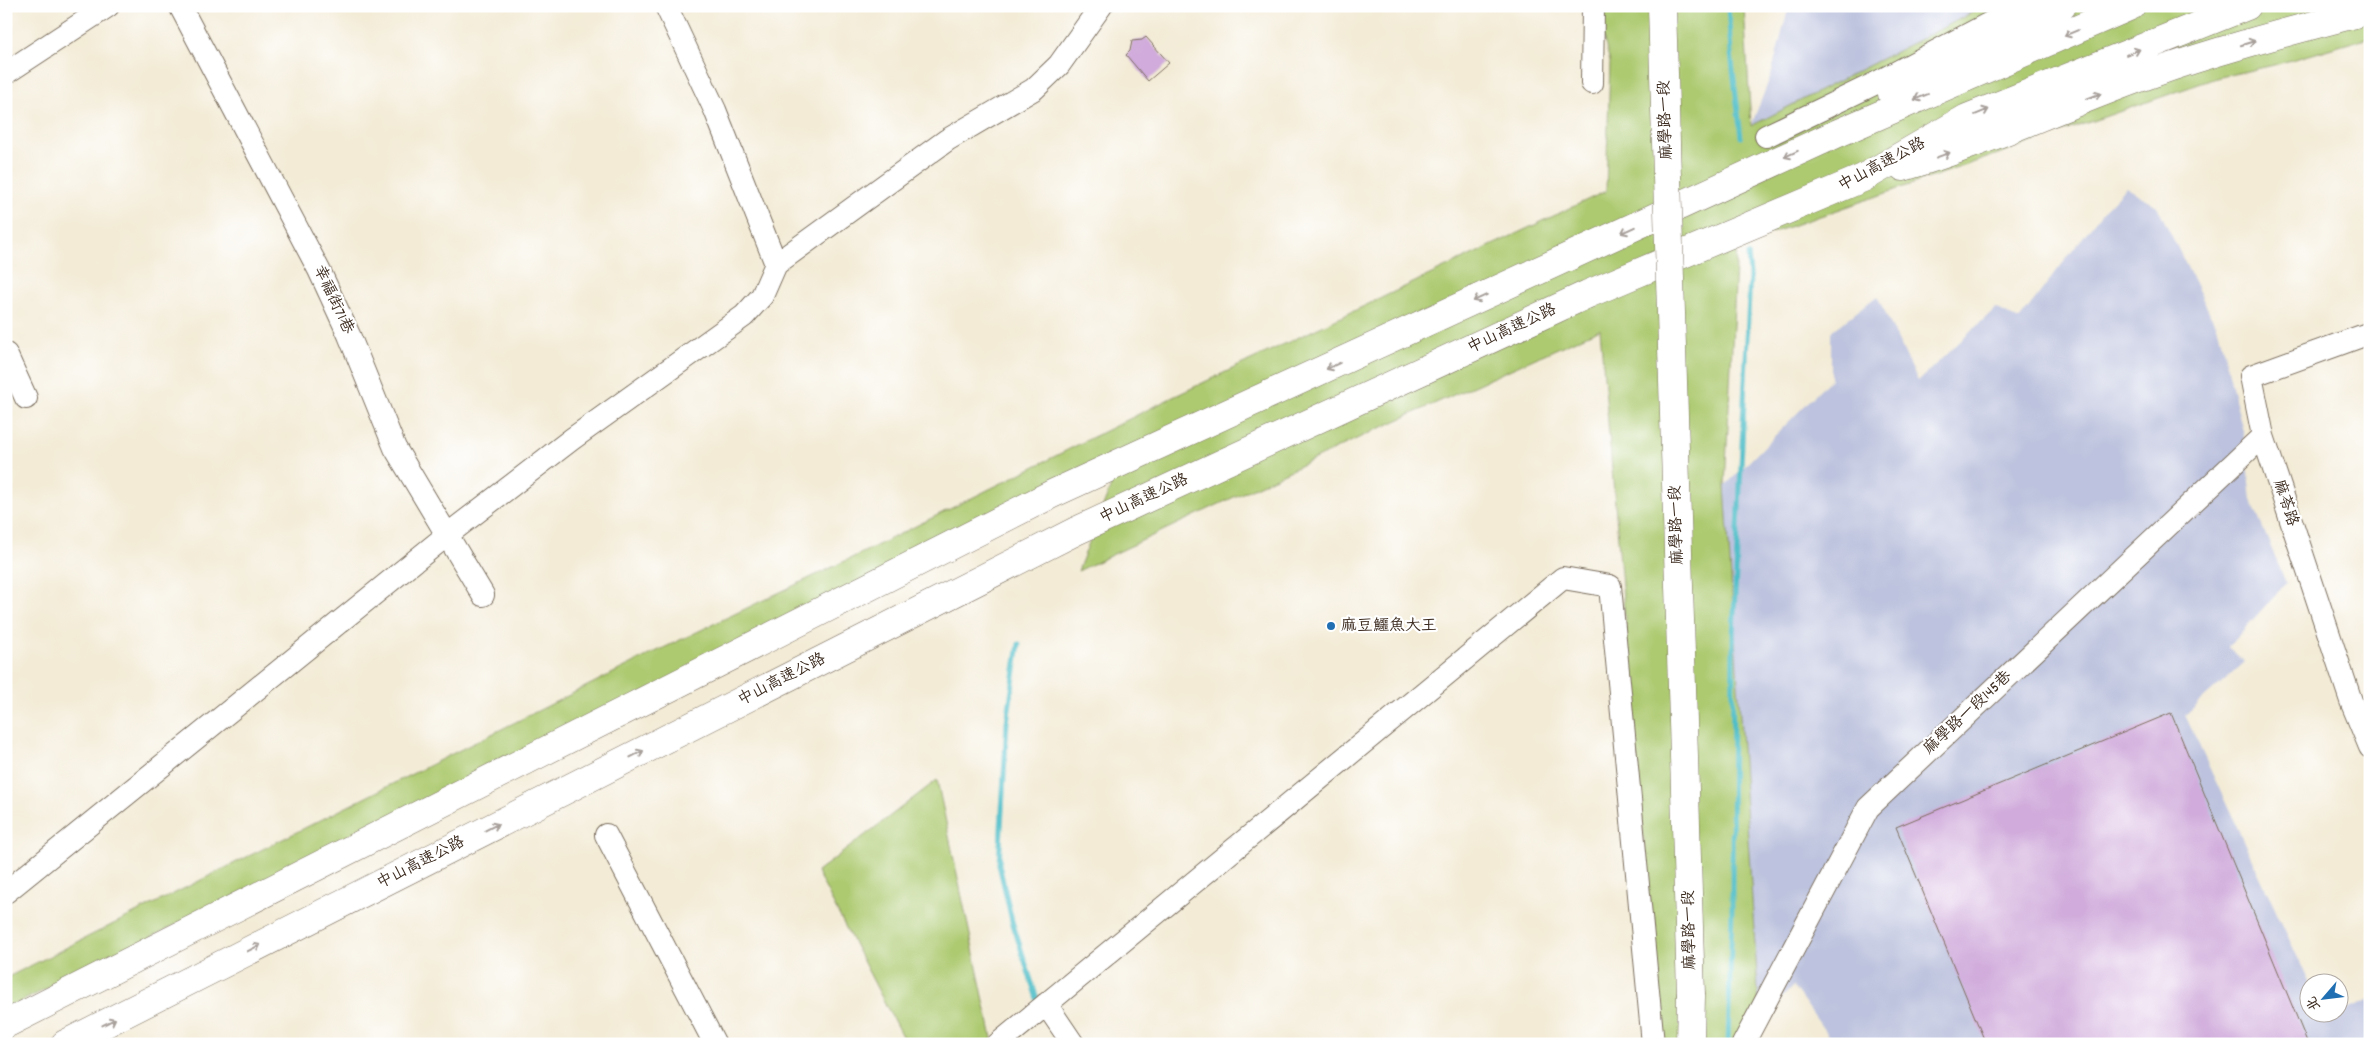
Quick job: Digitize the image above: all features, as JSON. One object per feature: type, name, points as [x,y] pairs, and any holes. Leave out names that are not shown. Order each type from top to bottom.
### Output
[{"type":"main road","name":"麻學路一段","points":[[1662,6],[1691,995],[1690,1044]]},
{"type":"main road","points":[[1836,134],[1906,84],[2062,6]]},
{"type":"main road","points":[[6,1024],[1052,494],[1836,134],[2132,6]]},
{"type":"main road","name":"中山高速公路","points":[[65,1044],[1076,531],[1588,294],[1863,178],[1967,118],[2247,6]]},
{"type":"main road","points":[[1863,178],[1940,156],[2148,75],[2274,35],[2370,10]]},
{"type":"street","points":[[6,73],[108,6]]},
{"type":"street","name":"幸福街71巷","points":[[180,6],[323,278],[395,448],[483,595]]},
{"type":"street","points":[[666,6],[715,110],[776,264]]},
{"type":"street","points":[[6,892],[447,536],[572,439],[744,316],[762,296],[776,264],[947,140],[1034,89],[1059,65],[1101,6]]},
{"type":"street","points":[[1592,83],[1593,6]]},
{"type":"street","points":[[1766,136],[1876,83],[2022,6]]},
{"type":"street","name":"麻苓路","points":[[2370,332],[2251,376],[2263,436],[2360,698],[2370,747]]},
{"type":"street","points":[[6,354],[26,398]]},
{"type":"street","name":"麻學路一段145巷","points":[[1743,1044],[1868,808],[2263,436]]},
{"type":"street","points":[[998,1044],[1563,578],[1610,586],[1653,1044]]},
{"type":"street","points":[[606,835],[715,1044]]},
{"type":"street","points":[[1046,1004],[1073,1044]]},
{"type":"shaded area","points":[[1789,6],[1985,6],[1751,126],[1771,75]]},
{"type":"shaded area","points":[[2126,187],[2157,206],[2219,332],[2244,436],[2251,500],[2286,583],[2228,647],[2245,662],[2185,715],[2304,972],[2298,972],[2298,1022],[2348,1022],[2348,1009],[2370,999],[2370,1044],[1834,1044],[1793,986],[1760,1022],[1725,486],[1831,379],[1831,332],[1877,296],[1918,381],[1996,308],[2019,320],[2104,210]]},
{"type":"green space","points":[[1595,6],[1744,6],[1751,126],[1985,6],[2370,6],[2370,37],[2274,65],[2216,78],[1737,245],[1725,486],[1760,1022],[1749,1044],[1664,1044],[1656,982],[1600,329],[1367,434],[1078,571],[1123,455],[6,1009],[6,978],[653,653],[866,551],[1171,398],[1606,191],[1610,62]]},
{"type":"green space","points":[[937,780],[992,1038],[986,1044],[906,1044],[817,872]]},
{"type":"building","points":[[1146,37],[1169,63],[1148,81],[1126,55],[1130,51],[1132,41],[1142,40]]},
{"type":"building","points":[[2171,713],[2308,1044],[1986,1044],[1896,827]]},
{"type":"waterway","points":[[1728,6],[1731,53],[1741,137]]},
{"type":"waterway","points":[[1728,1044],[1732,909],[1733,635],[1750,275],[1748,255]]},
{"type":"waterway","points":[[1019,644],[1007,722],[999,864],[1012,921],[1038,1002]]},
{"type":"place","name":"麻豆鱷魚大王","points":[[1331,626]]}]
